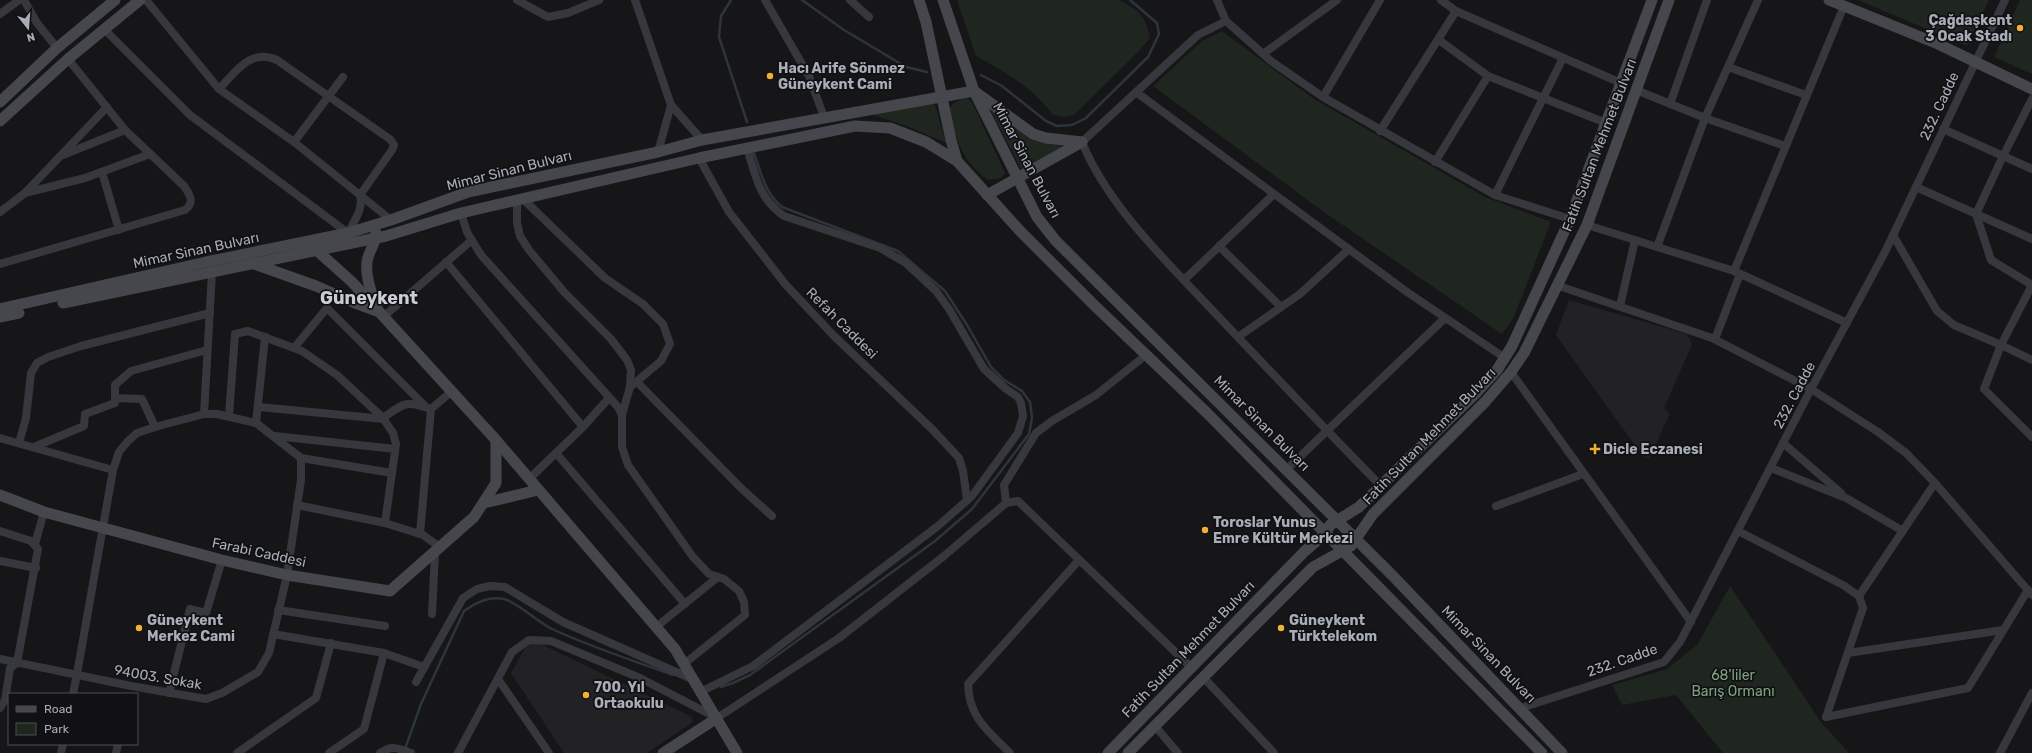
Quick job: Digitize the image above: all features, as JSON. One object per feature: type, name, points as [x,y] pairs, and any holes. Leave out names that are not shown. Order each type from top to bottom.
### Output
[{"type":"main road","points":[[0,102],[57,48],[115,0]]},
{"type":"main road","points":[[0,121],[68,59],[140,0]]},
{"type":"main road","points":[[919,0],[926,22],[942,97],[974,91],[1033,134],[1046,138],[1082,142]]},
{"type":"main road","name":"Mimar Sinan Bulvarı","points":[[943,0],[974,91],[1037,217],[1056,241],[1356,538],[1562,753]]},
{"type":"main road","name":"Fatih Sultan Mehmet Bulvarı","points":[[1108,753],[1305,551],[1325,534],[1330,525],[1339,521],[1359,507],[1476,393],[1497,370],[1505,358],[1544,278],[1570,219],[1652,0]]},
{"type":"main road","name":"Fatih Sultan Mehmet Bulvarı","points":[[1344,551],[1351,546],[1373,514],[1485,402],[1511,372],[1524,353],[1556,285],[1587,225],[1670,0]]},
{"type":"main road","points":[[1829,0],[1938,44],[2032,89]]},
{"type":"main road","name":"Mimar Sinan Bulvarı","points":[[0,309],[206,262],[348,234],[468,192],[658,152],[702,140],[942,97],[957,160]]},
{"type":"main road","name":"Mimar Sinan Bulvarı","points":[[0,317],[376,238],[461,213],[699,158],[855,126],[890,128],[926,142],[957,160],[987,195],[1043,254],[1146,355],[1208,413],[1325,534],[1344,551],[1542,753]]},
{"type":"main road","points":[[987,195],[1082,142]]},
{"type":"main road","points":[[377,225],[376,238],[366,261],[366,267],[380,314]]},
{"type":"main road","points":[[307,242],[352,282],[496,440],[675,649],[737,753]]},
{"type":"main road","points":[[254,264],[316,286],[380,314]]},
{"type":"main road","name":"Farabi Caddesi","points":[[0,496],[44,512],[222,560],[287,575],[390,591],[474,517],[484,503],[496,483],[496,440]]},
{"type":"main road","points":[[484,503],[538,490]]},
{"type":"main road","points":[[1128,753],[1313,567],[1344,551]]},
{"type":"main road","points":[[663,753],[717,718]]},
{"type":"street","points":[[0,14],[19,0]]},
{"type":"street","points":[[24,0],[37,23],[57,48]]},
{"type":"street","points":[[146,0],[219,89],[294,142],[391,220]]},
{"type":"street","points":[[517,0],[548,18],[568,13],[599,0]]},
{"type":"street","points":[[635,0],[671,105],[702,140]]},
{"type":"street","points":[[765,0],[809,76],[824,117]]},
{"type":"street","points":[[850,0],[869,17]]},
{"type":"street","points":[[1217,0],[1226,21],[1263,54],[1323,97],[1380,131],[1495,195],[1570,219]]},
{"type":"street","points":[[1263,54],[1337,0]]},
{"type":"street","points":[[1323,97],[1380,0]]},
{"type":"street","points":[[1441,0],[1563,58],[1621,83]]},
{"type":"street","points":[[1670,104],[1707,0]]},
{"type":"street","points":[[1657,247],[1706,118],[1758,0]]},
{"type":"street","name":"232. Cadde","points":[[1520,708],[1664,662],[1680,642],[1811,389],[1893,235],[2005,0]]},
{"type":"street","points":[[1380,131],[1439,40],[1453,6]]},
{"type":"street","points":[[1715,339],[1737,273],[1785,146],[1844,6]]},
{"type":"street","points":[[1226,21],[1198,35],[1082,142],[1091,164],[1109,192],[1184,280],[1381,486]]},
{"type":"street","points":[[104,29],[190,115],[348,234]]},
{"type":"street","points":[[1439,40],[1488,76],[1606,123]]},
{"type":"street","points":[[219,89],[247,60],[258,56],[268,56],[277,60],[391,140],[394,145],[392,150],[360,195]]},
{"type":"street","points":[[1495,195],[1563,58]]},
{"type":"street","points":[[0,264],[185,210],[190,206],[192,201],[184,186],[125,130],[68,59]]},
{"type":"street","points":[[1728,67],[1806,95]]},
{"type":"street","points":[[1436,162],[1488,76]]},
{"type":"street","points":[[294,142],[343,77]]},
{"type":"street","points":[[1636,90],[1706,118],[1785,146]]},
{"type":"street","points":[[1136,92],[1349,249],[1445,318],[1505,358]]},
{"type":"street","points":[[2032,99],[1976,214],[1991,260],[2032,285],[2001,345],[1984,389],[2032,437]]},
{"type":"street","points":[[658,152],[671,105]]},
{"type":"street","points":[[0,212],[25,193],[107,107]]},
{"type":"street","points":[[1943,129],[2032,169]]},
{"type":"street","points":[[59,157],[125,130]]},
{"type":"street","points":[[700,692],[753,666],[938,526],[967,500],[1018,433],[1023,416],[1021,403],[1018,397],[1006,389],[984,369],[950,309],[936,290],[906,263],[880,248],[784,216],[767,203],[761,191],[747,148]]},
{"type":"street","points":[[25,193],[102,172],[150,154]]},
{"type":"street","name":"Refah Caddesi","points":[[699,158],[729,212],[786,285],[834,336],[959,458],[963,471],[967,500]]},
{"type":"street","points":[[102,172],[119,230]]},
{"type":"street","points":[[1916,187],[2032,239]]},
{"type":"street","points":[[1184,280],[1274,194]]},
{"type":"street","points":[[343,245],[360,212],[362,201],[360,195]]},
{"type":"street","points":[[520,200],[605,278],[643,304],[663,324],[670,344],[661,361],[630,387]]},
{"type":"street","points":[[520,200],[517,223],[520,236],[529,250],[564,292],[611,339],[627,360],[631,370],[630,387],[622,415],[622,447],[628,465],[693,557],[709,574],[718,577],[739,592],[744,602],[745,615],[684,664]]},
{"type":"street","points":[[461,213],[472,240],[481,255],[618,407],[622,415]]},
{"type":"street","points":[[1587,225],[1737,273],[1847,323]]},
{"type":"street","points":[[1893,235],[1937,311],[1954,325],[2032,360]]},
{"type":"street","points":[[380,314],[472,240]]},
{"type":"street","points":[[1620,306],[1635,240]]},
{"type":"street","points":[[1220,246],[1281,307]]},
{"type":"street","points":[[1238,337],[1300,294],[1349,249]]},
{"type":"street","points":[[446,262],[583,427]]},
{"type":"street","points":[[204,414],[212,272]]},
{"type":"street","points":[[1556,285],[1715,339],[1811,389],[1878,432],[1906,453],[1935,483],[2030,593],[2003,630],[1968,688],[1826,717],[1862,608],[1859,596],[1843,585],[1738,531]]},
{"type":"street","points":[[294,348],[327,308],[428,408],[420,534]]},
{"type":"street","points":[[19,443],[26,418],[30,373],[37,363],[48,357],[82,346],[210,312]]},
{"type":"street","points":[[1287,469],[1445,318]]},
{"type":"street","points":[[229,416],[235,334],[248,331],[302,351],[337,375],[384,419],[393,433],[395,449],[385,523]]},
{"type":"street","points":[[256,423],[259,407],[265,337]]},
{"type":"street","points":[[34,447],[84,426],[85,414],[115,403],[115,385],[131,372],[207,350]]},
{"type":"street","points":[[1006,503],[1004,485],[1036,433],[1052,421],[1096,395],[1146,355]]},
{"type":"street","points":[[1511,372],[1691,622]]},
{"type":"street","points":[[637,382],[742,489],[772,516]]},
{"type":"street","points":[[428,408],[451,392]]},
{"type":"street","points":[[115,398],[142,399],[155,427]]},
{"type":"street","points":[[529,479],[583,427],[609,398]]},
{"type":"street","points":[[259,407],[384,419],[402,405],[410,403],[428,408]]},
{"type":"street","points":[[73,693],[104,528],[113,470],[119,452],[137,433],[204,414],[229,416],[256,423],[301,458],[392,473]]},
{"type":"street","points":[[273,436],[395,449]]},
{"type":"street","points":[[0,438],[113,470]]},
{"type":"street","points":[[1783,443],[1846,498]]},
{"type":"street","points":[[556,453],[685,604]]},
{"type":"street","name":"94003. Sokak","points":[[0,659],[77,674],[130,690],[169,693],[206,699],[222,693],[258,672],[269,653],[287,575],[301,480],[301,458]]},
{"type":"street","points":[[1771,468],[1846,498],[1903,531]]},
{"type":"street","points":[[1496,506],[1583,474]]},
{"type":"street","points":[[1859,596],[1935,483]]},
{"type":"street","points":[[458,753],[512,652],[529,640],[551,641],[640,678],[717,718],[839,638],[944,556],[1006,503],[1018,501],[1192,668]]},
{"type":"street","points":[[297,505],[385,523],[420,534],[438,550],[432,614]]},
{"type":"street","points":[[0,708],[5,700],[10,668],[17,663],[36,568],[38,549],[36,544],[44,512]]},
{"type":"street","points":[[0,531],[32,541],[36,544]]},
{"type":"street","points":[[169,693],[190,609],[206,613],[222,560]]},
{"type":"street","points":[[1010,753],[974,714],[968,694],[968,684],[1079,560]]},
{"type":"street","points":[[0,561],[36,568]]},
{"type":"street","points":[[656,627],[718,577]]},
{"type":"street","points":[[416,682],[463,598],[477,589],[490,586],[505,588],[563,622],[692,679]]},
{"type":"street","points":[[278,610],[385,626]]},
{"type":"street","points":[[1848,653],[2003,630]]},
{"type":"street","points":[[273,634],[384,653],[421,666]]},
{"type":"street","points":[[237,753],[316,698],[332,643]]},
{"type":"street","points":[[330,753],[364,729],[384,653]]},
{"type":"street","points":[[1203,677],[1274,753]]},
{"type":"street","points":[[498,679],[549,753]]},
{"type":"street","points":[[2000,753],[2032,694]]},
{"type":"street","points":[[1155,726],[1178,753]]},
{"type":"street","points":[[380,753],[387,748],[399,748],[410,753]]},
{"type":"shaded area","points":[[1569,300],[1687,334],[1692,344],[1664,408],[1670,414],[1649,458],[1642,455],[1556,335]]},
{"type":"shaded area","name":"700. Yıl Ortaokulu","points":[[531,643],[541,644],[692,717],[693,722],[647,753],[564,753],[511,673],[525,648]]},
{"type":"green space","points":[[957,0],[1119,0],[1132,7],[1140,14],[1146,23],[1150,38],[1138,52],[1074,115],[1064,117],[1053,115],[1037,97],[1018,81],[976,56]]},
{"type":"green space","points":[[1858,0],[1989,0],[1967,46]]},
{"type":"green space","name":"Çağdaşkent 3 Ocak Stadı","points":[[2020,0],[2032,0],[2032,74],[1994,57]]},
{"type":"green space","points":[[1222,31],[1314,99],[1485,197],[1551,222],[1513,319],[1502,334],[1321,210],[1153,86],[1202,41]]},
{"type":"green space","points":[[966,98],[972,102],[1005,173],[1001,178],[988,180],[971,165],[965,157],[957,140],[949,109],[955,102]]},
{"type":"green space","points":[[934,102],[946,143],[907,126],[871,114]]},
{"type":"green space","points":[[990,109],[1030,139],[1066,147],[1023,173]]},
{"type":"green space","name":"68'liler Barış Ormanı","points":[[1730,586],[1821,722],[1849,753],[1723,753],[1676,695],[1622,705],[1612,685],[1667,669],[1697,645]]},
{"type":"waterway","points":[[731,0],[721,16],[719,37],[747,122]]},
{"type":"waterway","points":[[802,0],[844,30],[906,67],[927,72]]},
{"type":"waterway","points":[[981,75],[1002,86],[1046,121],[1057,126],[1072,125],[1086,118],[1148,57],[1159,34],[1157,23],[1130,0]]},
{"type":"waterway","points":[[721,687],[750,675],[935,541],[972,509],[1029,434],[1032,418],[1030,402],[1022,391],[1004,380],[991,367],[967,325],[945,291],[898,251],[782,207],[771,195],[761,175],[754,153]]},
{"type":"waterway","points":[[405,749],[421,704],[464,611],[478,602],[488,599],[499,598],[509,601],[545,625],[565,635],[673,675]]},
{"type":"place","name":"Çağdaşkent 3 Ocak Stadı","points":[[2020,28]]},
{"type":"place","name":"Hacı Arife Sönmez Güneykent Cami","points":[[770,76]]},
{"type":"place","name":"Dicle Eczanesi","points":[[1595,449]]},
{"type":"place","name":"Toroslar Yunus Emre Kültür Merkezi","points":[[1205,530]]},
{"type":"place","name":"Güneykent Merkez Cami","points":[[139,628]]},
{"type":"place","name":"Güneykent Türktelekom","points":[[1281,628]]},
{"type":"place","name":"700. Yıl Ortaokulu","points":[[586,695]]},
{"type":"district","name":"Güneykent","points":[[369,298]]}]
